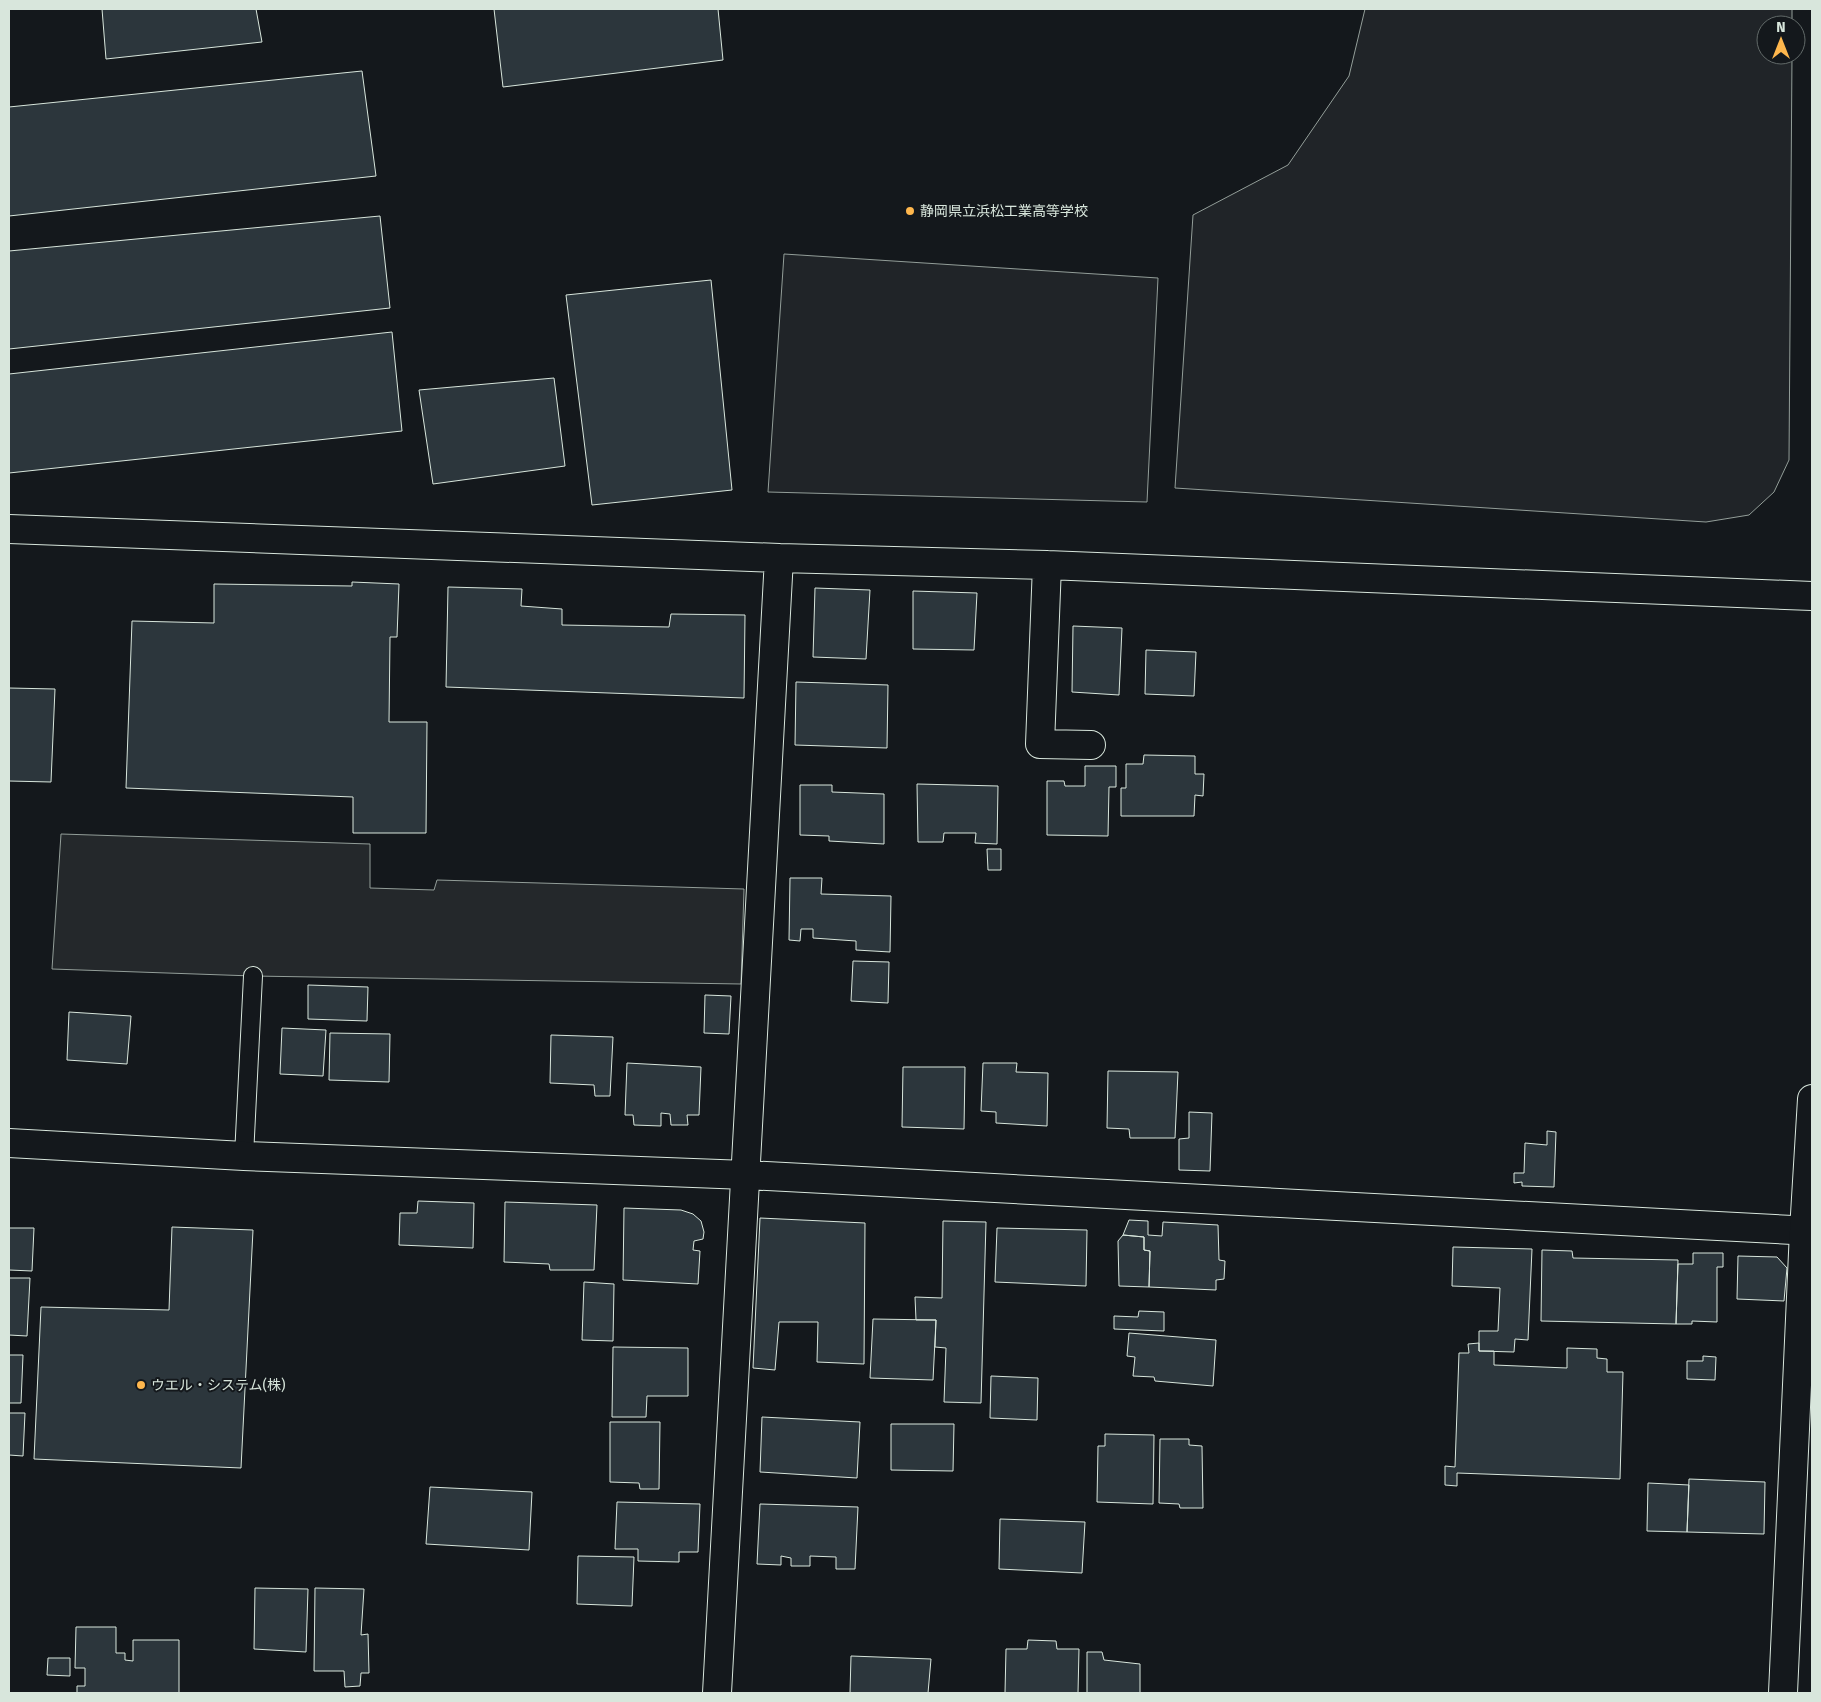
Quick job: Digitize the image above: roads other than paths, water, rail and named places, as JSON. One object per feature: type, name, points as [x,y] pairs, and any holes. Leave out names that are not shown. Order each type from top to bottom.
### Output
[{"type":"street","points":[[9,529],[779,558],[1047,565],[1812,596]]},
{"type":"street","points":[[717,1693],[779,558]]},
{"type":"street","points":[[1047,565],[1040,744],[1091,745]]},
{"type":"street","points":[[1783,1693],[1808,1231],[1812,1099]]},
{"type":"street","points":[[9,1143],[244,1156],[746,1175],[1808,1231]]},
{"type":"lane","points":[[244,1156],[253,976]]},
{"type":"place","name":"静岡県立浜松工業高等学校","points":[[910,211]]},
{"type":"place","name":"ウエル・システム(株)","points":[[141,1385]]}]
